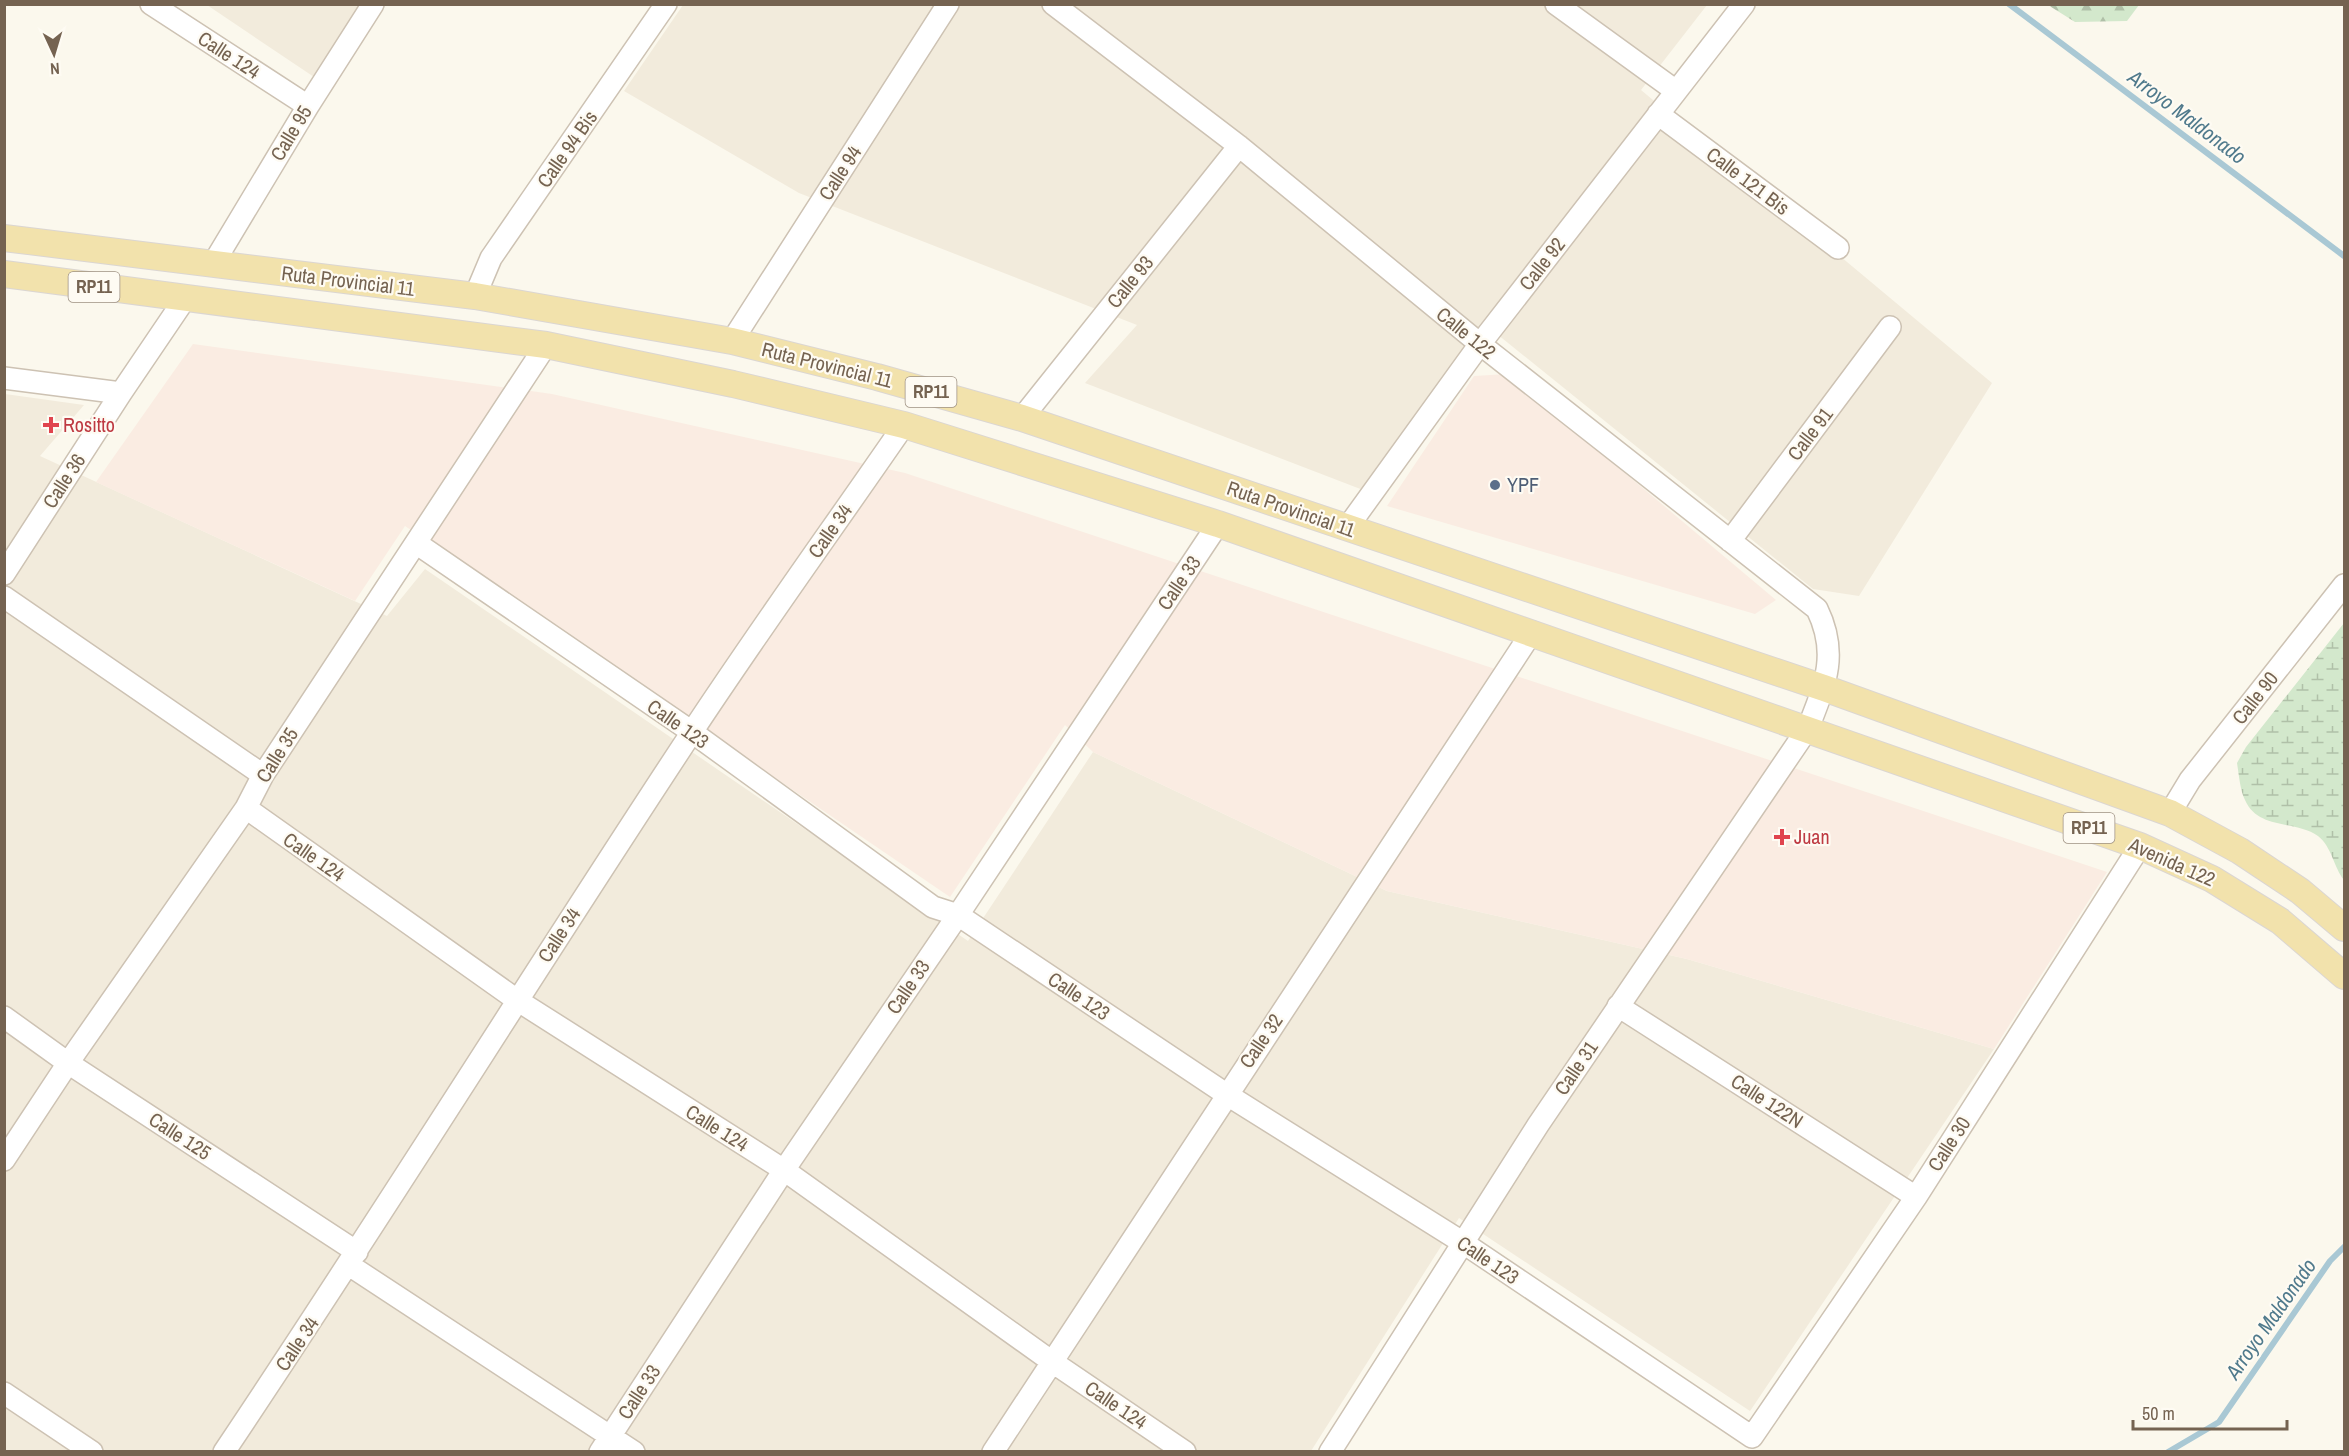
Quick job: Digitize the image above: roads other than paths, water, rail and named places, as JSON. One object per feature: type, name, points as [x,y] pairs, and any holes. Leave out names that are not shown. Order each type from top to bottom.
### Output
[{"type":"main road","name":"Ruta Provincial 11","points":[[4,238],[475,296],[732,341],[877,376],[1022,418],[1824,688]]},
{"type":"main road","name":"Ruta Provincial 11","points":[[4,274],[184,300],[546,345],[733,384],[904,425],[1218,524],[1808,728]]},
{"type":"main road","name":"Avenida 122","points":[[1824,688],[2170,813],[2248,857],[2300,891],[2344,928]]},
{"type":"main road","name":"Avenida 122","points":[[1808,728],[2140,846],[2212,879],[2280,921],[2344,976]]},
{"type":"street","name":"Calle 124","points":[[151,4],[308,106]]},
{"type":"street","name":"Calle 95","points":[[213,264],[308,106],[373,4]]},
{"type":"street","name":"Calle 94 Bis","points":[[475,296],[492,258],[666,4]]},
{"type":"street","name":"Calle 94","points":[[732,341],[948,4]]},
{"type":"street","name":"Calle 122","points":[[1053,4],[1239,146],[1480,344],[1817,609],[1830,643],[1824,688]]},
{"type":"street","points":[[1556,4],[1676,91]]},
{"type":"street","name":"Calle 92","points":[[1347,528],[1480,344],[1744,4]]},
{"type":"street","name":"Calle 121 Bis","points":[[1658,114],[1838,248]]},
{"type":"street","name":"Calle 93","points":[[1022,418],[1239,146]]},
{"type":"street","name":"Calle 36","points":[[4,574],[184,300]]},
{"type":"street","name":"Calle 91","points":[[1730,541],[1890,327]]},
{"type":"street","name":"Calle 35","points":[[4,1161],[68,1062],[246,808],[263,775],[546,345]]},
{"type":"street","points":[[4,378],[121,393]]},
{"type":"street","name":"Calle 34","points":[[224,1452],[353,1258],[517,1000],[692,732],[904,425]]},
{"type":"street","name":"Calle 33","points":[[605,1444],[784,1170],[958,915],[1218,524]]},
{"type":"street","name":"Calle 123","points":[[416,543],[692,732],[933,907],[958,915],[1226,1094],[1462,1242],[1752,1437]]},
{"type":"street","name":"Calle 90","points":[[2170,813],[2190,780],[2344,585]]},
{"type":"street","points":[[4,597],[263,775]]},
{"type":"street","name":"Calle 32","points":[[993,1452],[1226,1094],[1532,632]]},
{"type":"street","name":"Calle 31","points":[[1330,1452],[1462,1242],[1618,1006],[1808,728],[1824,688]]},
{"type":"street","name":"Calle 124","points":[[246,808],[517,1000],[784,1170],[1051,1361],[1185,1452]]},
{"type":"street","name":"Calle 30","points":[[1752,1437],[1916,1197],[2140,846]]},
{"type":"street","name":"Calle 122N","points":[[1618,1006],[1916,1197]]},
{"type":"street","name":"Calle 125","points":[[4,1017],[353,1258],[605,1444],[634,1452]]},
{"type":"street","points":[[4,1393],[92,1452]]},
{"type":"waterway","name":"Arroyo Maldonado","points":[[2009,4],[2344,256]]},
{"type":"waterway","name":"Arroyo Maldonado","points":[[2168,1452],[2219,1422],[2330,1261],[2344,1247]]},
{"type":"place","name":"Rositto","points":[[51,425]]},
{"type":"place","name":"YPF","points":[[1495,485]]},
{"type":"place","name":"Juan","points":[[1782,837]]}]
